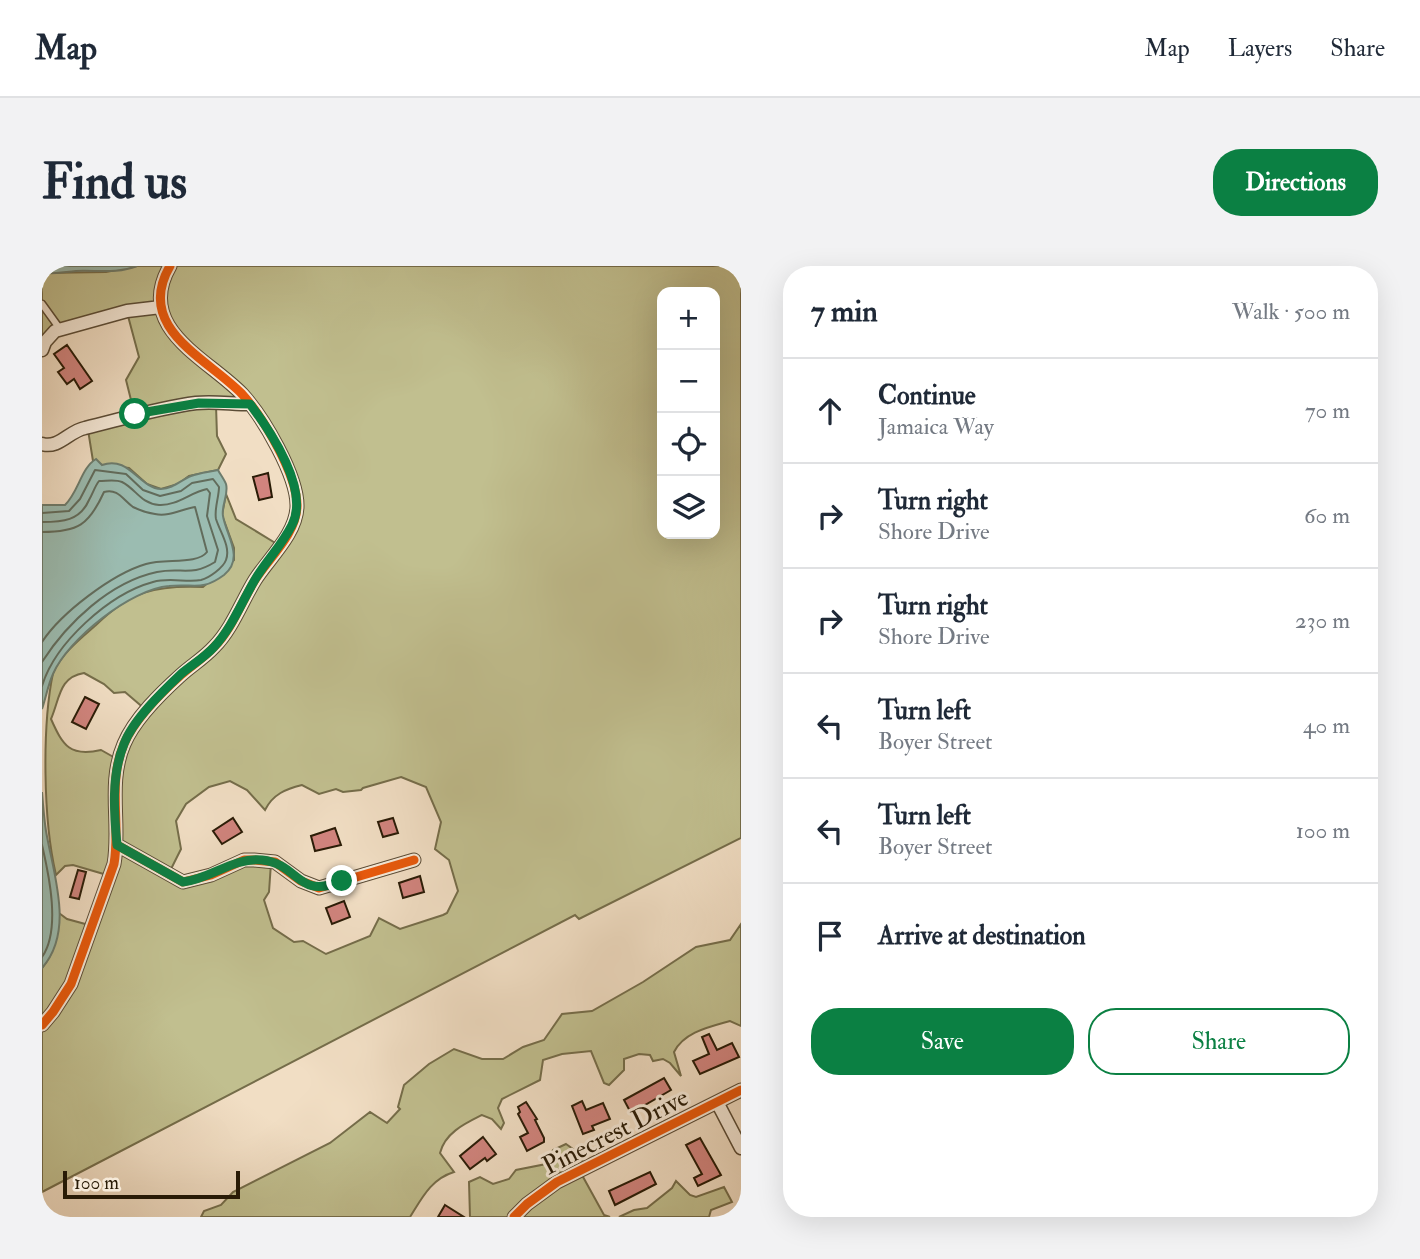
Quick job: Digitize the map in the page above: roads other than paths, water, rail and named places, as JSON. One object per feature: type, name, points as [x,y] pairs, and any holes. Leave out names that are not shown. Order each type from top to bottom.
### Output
[{"type":"street","points":[[42,1025],[71,984],[111,874],[117,845],[116,780],[124,745],[130,732],[174,682],[215,646],[292,525],[296,514],[296,491],[292,479],[250,404],[191,351],[166,324],[160,307],[163,280],[170,266]]},
{"type":"street","points":[[42,350],[45,342],[60,329],[127,312],[160,307]]},
{"type":"street","points":[[42,444],[50,446],[73,431],[135,414],[199,403],[250,404]]},
{"type":"street","points":[[117,845],[183,882],[211,875],[244,860],[254,860],[275,862],[306,884],[319,888],[414,860]]},
{"type":"street","name":"Pinecrest Drive","points":[[514,1217],[557,1182],[741,1090]]},
{"type":"street","points":[[717,1102],[741,1148]]},
{"type":"lane","points":[[42,304],[60,329]]},
{"type":"water","points":[[42,266],[137,266],[114,271],[42,273]]},
{"type":"water","points":[[96,459],[102,465],[120,464],[146,483],[161,489],[194,475],[218,470],[227,488],[223,516],[234,554],[233,561],[224,575],[216,580],[197,586],[178,585],[154,589],[137,596],[102,618],[61,660],[51,678],[42,709],[42,505],[65,505],[87,468]]},
{"type":"water","points":[[42,792],[60,919],[58,937],[42,968]]}]
